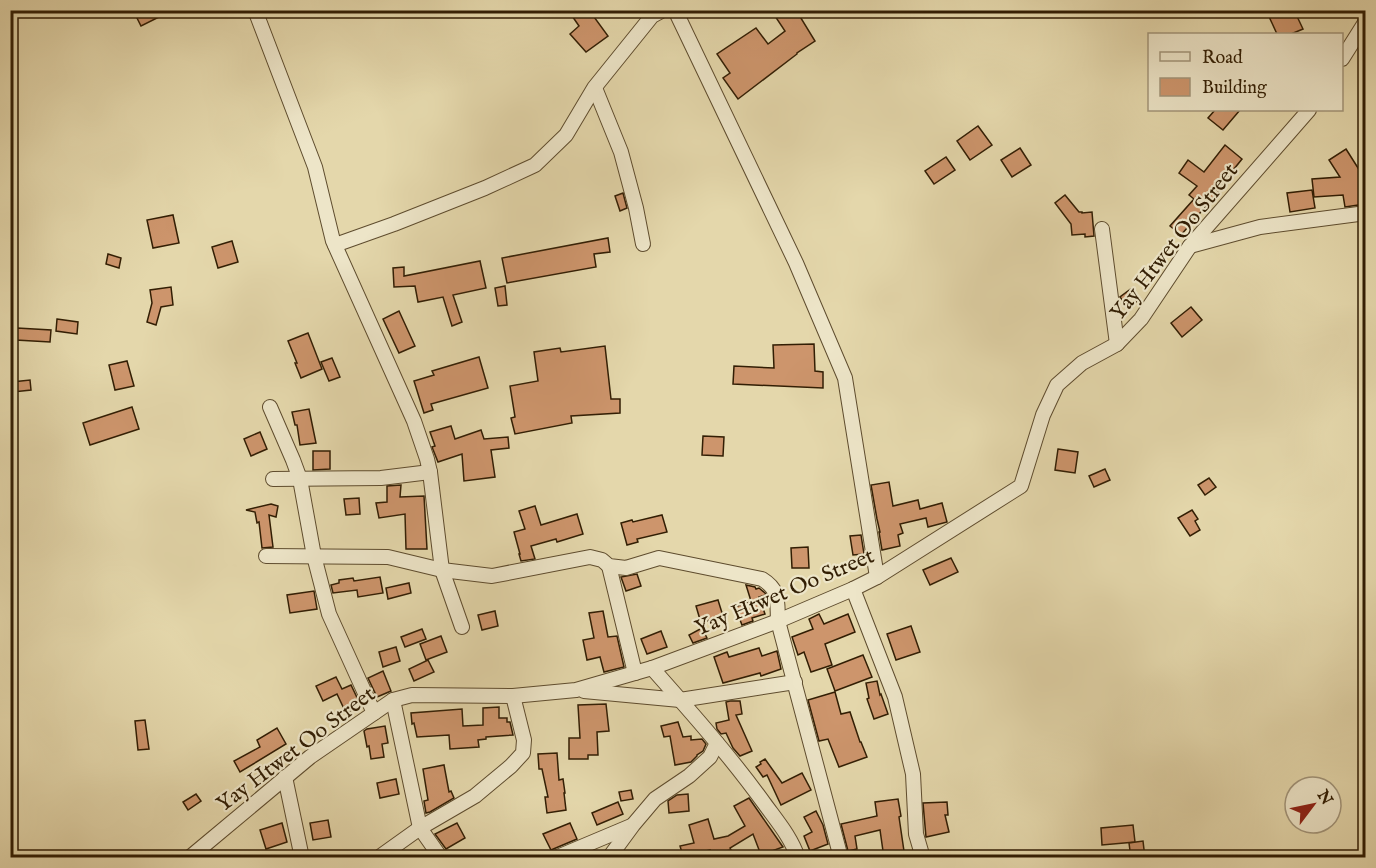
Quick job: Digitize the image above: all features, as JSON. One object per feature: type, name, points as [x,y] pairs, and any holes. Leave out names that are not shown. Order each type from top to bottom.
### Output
[{"type":"street","points":[[255,10],[315,167],[334,245],[414,421],[428,459],[442,570],[462,627]]},
{"type":"street","points":[[334,245],[435,208],[535,165],[566,135],[595,88],[652,16],[663,10]]},
{"type":"street","points":[[675,10],[796,263],[845,378],[877,578]]},
{"type":"street","points":[[1343,56],[1365,21]]},
{"type":"street","points":[[595,88],[621,152],[643,244]]},
{"type":"street","name":"Yay Htwet Oo Street","points":[[189,858],[310,756],[393,700],[412,695],[513,696],[576,690],[652,668],[853,590],[877,578],[1022,486],[1043,415],[1057,385],[1082,363],[1117,344],[1141,319],[1190,246],[1308,111]]},
{"type":"street","points":[[1190,246],[1260,227],[1365,213]]},
{"type":"street","points":[[1102,229],[1117,344]]},
{"type":"street","points":[[270,407],[300,479],[314,556],[329,614],[374,713]]},
{"type":"street","points":[[273,479],[381,478],[430,472]]},
{"type":"street","points":[[266,556],[388,557],[442,570],[492,576],[590,557],[602,560],[609,566],[626,568],[659,558],[762,579],[776,592],[778,621],[841,858]]},
{"type":"street","points":[[609,566],[635,673]]},
{"type":"street","points":[[853,590],[895,697],[913,774],[916,834],[923,858]]},
{"type":"street","points":[[652,668],[717,742],[758,794],[793,843],[798,858]]},
{"type":"street","points":[[576,690],[680,700],[795,682]]},
{"type":"street","points":[[378,858],[420,828],[475,796],[523,753],[524,740],[513,696]]},
{"type":"street","points":[[393,700],[420,828],[441,858]]},
{"type":"street","points":[[610,858],[633,825],[656,799],[689,776],[710,757],[717,742]]},
{"type":"street","points":[[285,777],[302,858]]},
{"type":"street","points":[[555,858],[633,825]]},
{"type":"building","points":[[142,10],[173,10],[141,26],[135,14]]},
{"type":"building","points":[[568,10],[589,10],[608,36],[586,52],[570,34],[579,26]]},
{"type":"building","points":[[771,10],[796,10],[815,41],[738,99],[723,78],[730,73],[717,54],[756,28],[768,44],[785,31]]},
{"type":"building","points":[[1266,10],[1294,10],[1303,29],[1293,33],[1277,33]]},
{"type":"building","points":[[1214,111],[1239,111],[1223,130],[1208,118]]},
{"type":"building","points":[[978,126],[992,145],[970,160],[957,141]]},
{"type":"building","points":[[1225,145],[1242,159],[1217,190],[1219,191],[1181,235],[1170,226],[1194,199],[1189,195],[1197,186],[1179,173],[1188,160],[1204,172]]},
{"type":"building","points":[[1020,148],[1031,165],[1012,177],[1001,160]]},
{"type":"building","points":[[1346,149],[1365,179],[1365,204],[1345,207],[1343,195],[1314,197],[1312,179],[1340,177],[1329,160]]},
{"type":"building","points":[[946,157],[955,170],[934,184],[925,171]]},
{"type":"building","points":[[1312,190],[1315,208],[1290,212],[1287,193]]},
{"type":"building","points":[[623,193],[627,208],[620,211],[615,196]]},
{"type":"building","points":[[1065,195],[1079,212],[1092,212],[1094,236],[1072,235],[1071,224],[1055,203]]},
{"type":"building","points":[[173,215],[179,243],[153,248],[147,220]]},
{"type":"building","points":[[608,238],[610,252],[594,254],[596,267],[507,283],[502,258]]},
{"type":"building","points":[[232,241],[238,262],[218,268],[212,247]]},
{"type":"building","points":[[108,254],[121,258],[119,268],[106,264]]},
{"type":"building","points":[[480,261],[486,288],[453,295],[462,322],[452,326],[443,297],[418,302],[415,286],[394,287],[393,268],[404,267],[404,276]]},
{"type":"building","points":[[505,286],[507,305],[498,306],[495,288]]},
{"type":"building","points":[[171,287],[173,305],[161,307],[156,325],[147,322],[152,303],[150,290]]},
{"type":"building","points":[[1132,288],[1140,299],[1128,308],[1120,297]]},
{"type":"building","points":[[1191,307],[1202,320],[1182,337],[1171,323]]},
{"type":"building","points":[[399,311],[415,346],[399,353],[383,319]]},
{"type":"building","points":[[57,319],[78,322],[77,334],[56,331]]},
{"type":"building","points":[[17,328],[51,330],[50,342],[16,340]]},
{"type":"building","points":[[308,333],[322,369],[301,378],[288,341]]},
{"type":"building","points":[[814,344],[815,371],[823,372],[823,388],[733,384],[734,366],[774,368],[773,345]]},
{"type":"building","points":[[605,346],[611,399],[620,399],[620,413],[571,416],[572,423],[515,434],[511,418],[515,417],[510,386],[538,381],[534,352],[560,348],[561,352]]},
{"type":"building","points":[[479,357],[488,388],[431,404],[433,410],[424,413],[414,381],[434,375],[432,371]]},
{"type":"building","points":[[332,358],[340,377],[329,381],[321,362]]},
{"type":"building","points":[[127,361],[134,386],[115,390],[109,365]]},
{"type":"building","points":[[30,380],[31,390],[13,392],[12,382]]},
{"type":"building","points":[[132,407],[139,429],[90,445],[83,423]]},
{"type":"building","points":[[309,409],[316,443],[300,445],[292,412]]},
{"type":"building","points":[[451,426],[455,439],[481,430],[484,439],[508,437],[509,448],[491,450],[495,477],[464,481],[462,454],[438,462],[432,447],[435,446],[430,432]]},
{"type":"building","points":[[260,432],[267,449],[251,456],[244,439]]},
{"type":"building","points":[[703,436],[724,437],[723,456],[702,455]]},
{"type":"building","points":[[1058,449],[1078,452],[1075,473],[1055,470]]},
{"type":"building","points":[[313,451],[330,451],[330,469],[313,470]]},
{"type":"building","points":[[1105,469],[1110,480],[1094,487],[1089,476]]},
{"type":"building","points":[[1209,478],[1216,487],[1205,495],[1198,485]]},
{"type":"building","points":[[889,482],[893,506],[918,500],[920,509],[942,503],[947,522],[928,527],[926,518],[900,524],[903,533],[898,535],[900,546],[882,550],[871,485]]},
{"type":"building","points":[[401,485],[400,497],[424,496],[427,549],[406,549],[405,514],[379,518],[376,503],[387,502],[387,486]]},
{"type":"building","points":[[359,498],[360,514],[346,515],[344,499]]},
{"type":"building","points":[[271,504],[278,506],[276,517],[269,515],[273,547],[262,548],[259,522],[257,523],[255,512],[246,510]]},
{"type":"building","points":[[535,506],[541,525],[577,514],[583,534],[557,542],[556,539],[531,546],[535,559],[521,561],[514,532],[525,529],[519,511]]},
{"type":"building","points":[[1192,510],[1198,519],[1195,521],[1200,530],[1190,536],[1178,518]]},
{"type":"building","points":[[662,515],[667,532],[637,539],[638,542],[627,545],[621,523]]},
{"type":"building","points":[[861,535],[864,554],[853,555],[850,536]]},
{"type":"building","points":[[808,547],[809,568],[792,568],[791,548]]},
{"type":"building","points":[[951,558],[958,572],[930,585],[923,570]]},
{"type":"building","points":[[637,574],[641,586],[626,591],[621,577]]},
{"type":"building","points":[[380,577],[383,593],[358,597],[357,590],[333,593],[331,585],[339,583],[339,580],[353,578],[354,581]]},
{"type":"building","points":[[409,583],[411,593],[388,599],[386,588]]},
{"type":"building","points":[[746,585],[759,588],[765,593],[766,595],[759,597],[765,614],[752,618],[753,621],[742,625],[735,607],[751,601]]},
{"type":"building","points":[[314,591],[317,609],[290,613],[287,595]]},
{"type":"building","points":[[718,600],[723,616],[701,623],[696,606]]},
{"type":"building","points":[[495,611],[498,626],[482,630],[478,615]]},
{"type":"building","points":[[603,611],[608,637],[617,636],[624,667],[604,672],[600,657],[587,660],[583,640],[594,638],[589,613]]},
{"type":"building","points":[[819,614],[824,624],[848,614],[855,632],[825,644],[832,665],[811,672],[804,652],[798,655],[792,637],[813,629],[809,619]]},
{"type":"building","points":[[911,626],[920,652],[896,660],[887,634]]},
{"type":"building","points":[[702,628],[707,638],[693,643],[689,635]]},
{"type":"building","points":[[422,629],[426,639],[405,647],[401,637]]},
{"type":"building","points":[[661,631],[667,647],[647,654],[641,639]]},
{"type":"building","points":[[441,636],[447,652],[426,660],[420,644]]},
{"type":"building","points":[[396,647],[400,661],[383,667],[379,652]]},
{"type":"building","points":[[759,648],[762,656],[777,651],[781,669],[761,676],[760,673],[723,683],[714,657],[727,652],[729,657]]},
{"type":"building","points":[[863,655],[872,677],[835,691],[827,669]]},
{"type":"building","points":[[428,660],[434,672],[414,681],[409,669]]},
{"type":"building","points":[[383,671],[391,691],[377,697],[368,678]]},
{"type":"building","points":[[336,677],[342,689],[351,685],[361,706],[346,713],[337,694],[323,701],[316,686]]},
{"type":"building","points":[[877,681],[888,714],[874,719],[867,699],[869,698],[866,683]]},
{"type":"building","points":[[835,692],[841,714],[850,712],[867,757],[839,767],[828,739],[819,741],[808,700]]},
{"type":"building","points":[[740,701],[742,714],[736,715],[752,751],[740,756],[733,748],[726,733],[721,734],[717,729],[716,723],[729,720],[726,702]]},
{"type":"building","points":[[606,704],[609,731],[597,732],[598,755],[588,755],[588,759],[569,759],[569,738],[580,738],[578,705]]},
{"type":"building","points":[[499,707],[499,718],[507,718],[513,735],[486,737],[486,739],[478,740],[479,747],[450,749],[449,735],[417,737],[414,723],[412,724],[411,713],[462,709],[463,726],[483,725],[483,708]]},
{"type":"building","points":[[145,720],[149,749],[138,750],[135,721]]},
{"type":"building","points":[[678,722],[683,737],[691,736],[691,740],[702,739],[706,744],[703,751],[691,762],[675,765],[670,736],[664,737],[661,726]]},
{"type":"building","points":[[385,726],[388,743],[382,744],[384,757],[371,759],[364,731]]},
{"type":"building","points":[[277,728],[286,744],[240,772],[234,761],[260,747],[257,740]]},
{"type":"building","points":[[557,753],[559,780],[563,779],[566,810],[547,813],[545,797],[548,797],[542,769],[539,769],[538,754]]},
{"type":"building","points":[[765,759],[782,783],[802,773],[811,790],[781,805],[767,775],[763,777],[756,767]]},
{"type":"building","points":[[444,765],[449,792],[451,791],[454,798],[426,813],[424,801],[428,800],[423,769]]},
{"type":"building","points":[[396,779],[399,794],[380,798],[377,783]]},
{"type":"building","points":[[631,790],[633,799],[621,801],[619,792]]},
{"type":"building","points":[[196,794],[201,801],[188,810],[183,802]]},
{"type":"building","points":[[688,794],[689,811],[669,813],[668,801],[677,795]]},
{"type":"building","points":[[749,798],[783,847],[761,855],[753,834],[730,848],[731,850],[710,854],[710,850],[683,856],[680,846],[694,843],[689,825],[708,819],[714,839],[728,836],[745,826],[734,806]]},
{"type":"building","points":[[898,799],[905,858],[884,858],[880,830],[855,836],[857,849],[848,851],[841,824],[877,816],[875,802]]},
{"type":"building","points":[[618,802],[623,814],[597,825],[592,813]]},
{"type":"building","points":[[947,802],[948,815],[945,815],[949,832],[926,837],[923,803]]},
{"type":"building","points":[[816,811],[828,844],[810,851],[804,836],[812,832],[804,817]]},
{"type":"building","points":[[328,820],[331,837],[313,840],[310,823]]},
{"type":"building","points":[[282,823],[287,842],[266,849],[260,830]]},
{"type":"building","points":[[457,823],[465,838],[446,849],[435,834]]},
{"type":"building","points":[[570,823],[577,839],[551,850],[543,834]]},
{"type":"building","points":[[1133,825],[1135,842],[1102,845],[1101,828]]},
{"type":"building","points":[[1143,841],[1145,858],[1131,858],[1129,843]]}]
